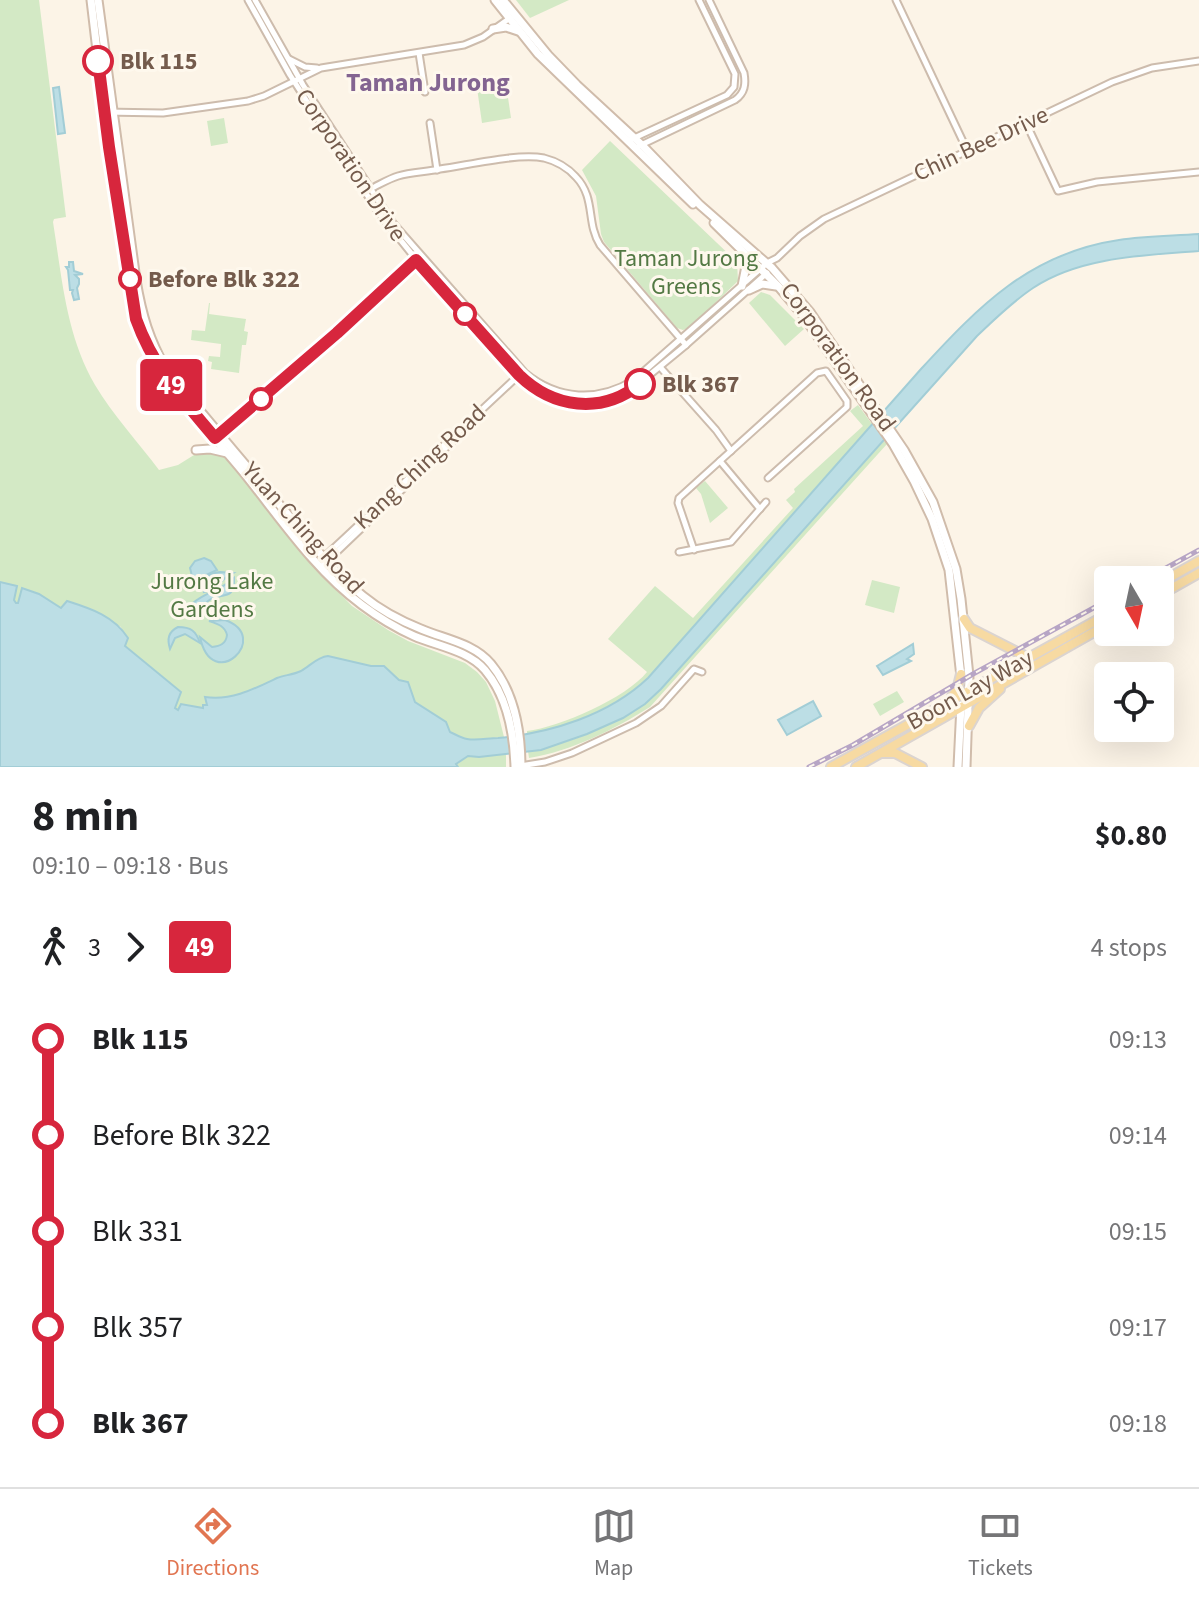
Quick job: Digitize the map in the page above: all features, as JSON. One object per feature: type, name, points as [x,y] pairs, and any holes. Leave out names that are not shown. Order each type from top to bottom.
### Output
[{"type":"main road","name":"Yuan Ching Road","points":[[91,0],[134,310],[142,335],[160,370],[322,562]]},
{"type":"main road","name":"Yuan Ching Road","points":[[98,0],[108,112]]},
{"type":"main road","name":"Corporation Road","points":[[499,2],[631,140]]},
{"type":"main road","points":[[493,29],[499,16],[499,2]]},
{"type":"main road","name":"Corporation Road","points":[[511,16],[538,54],[810,312],[849,379],[878,417]]},
{"type":"main road","points":[[493,29],[506,27],[520,32]]},
{"type":"main road","name":"Corporation Road","points":[[638,146],[740,248],[766,268],[828,344],[921,479],[939,517],[956,569],[964,619],[965,705],[958,767]]},
{"type":"main road","points":[[740,248],[746,264],[745,288],[762,284],[778,286]]},
{"type":"main road","name":"Yuan Ching Road","points":[[217,434],[227,453],[322,562],[361,599],[402,630],[459,652],[478,663],[499,693],[516,734],[518,767]]},
{"type":"main road","name":"Corporation Road","points":[[892,437],[932,519],[949,570],[965,691]]},
{"type":"main road","points":[[196,450],[227,453]]},
{"type":"main road","points":[[1174,575],[1199,561]]},
{"type":"main road","points":[[1174,587],[1199,573]]},
{"type":"main road","points":[[964,619],[970,628],[1029,658]]},
{"type":"main road","name":"Boon Lay Way","points":[[831,767],[1094,622]]},
{"type":"main road","name":"Boon Lay Way","points":[[856,767],[1094,632]]},
{"type":"main road","points":[[945,703],[957,690],[961,674]]},
{"type":"main road","points":[[969,726],[979,708],[1006,683]]},
{"type":"main road","name":"Corporation Road","points":[[965,705],[969,726],[966,767]]},
{"type":"main road","points":[[882,753],[895,753],[922,767]]},
{"type":"street","name":"Corporation Drive","points":[[248,0],[296,80],[369,190],[378,212],[544,395],[562,401],[590,403],[619,397],[630,391],[686,345],[766,268]]},
{"type":"street","name":"Corporation Drive","points":[[255,0],[288,58],[296,80]]},
{"type":"street","points":[[631,140],[727,95],[734,87],[735,74],[699,0]]},
{"type":"street","points":[[638,146],[735,100],[743,91],[744,73],[709,0]]},
{"type":"street","points":[[896,0],[967,150]]},
{"type":"street","points":[[288,58],[305,67],[321,68],[464,45],[483,37],[511,16]]},
{"type":"street","points":[[419,53],[425,92]]},
{"type":"street","name":"Chin Bee Drive","points":[[766,268],[800,236],[824,219],[967,150],[1128,76],[1163,65],[1199,61]]},
{"type":"street","points":[[108,112],[163,113],[248,101],[321,68]]},
{"type":"street","points":[[430,123],[437,170]]},
{"type":"street","points":[[1026,123],[1058,191],[1097,182],[1199,172]]},
{"type":"street","points":[[369,190],[399,176],[532,157],[548,159],[570,170],[579,179],[589,198],[595,236],[600,245],[686,345]]},
{"type":"street","points":[[217,434],[337,333],[418,257]]},
{"type":"street","name":"Corporation Drive","points":[[522,374],[547,388],[588,396],[625,386],[745,288]]},
{"type":"street","points":[[660,367],[731,451]]},
{"type":"street","points":[[694,550],[678,500],[820,371],[828,373],[847,401],[847,407],[768,478]]},
{"type":"street","name":"Kang Ching Road","points":[[322,562],[522,374]]},
{"type":"street","points":[[838,387],[849,379]]},
{"type":"street","points":[[720,461],[760,509]]},
{"type":"street","points":[[679,552],[731,542],[766,502]]},
{"type":"street","points":[[518,767],[572,753],[636,723],[661,706],[694,669],[702,672]]},
{"type":"green space","name":"Jurong Lake Gardens","points":[[0,0],[39,0],[66,217],[54,219],[53,222],[63,285],[71,326],[85,366],[117,418],[159,470],[178,465],[210,445],[216,446],[310,563],[352,606],[408,641],[465,663],[477,672],[495,701],[504,737],[464,739],[450,732],[446,722],[415,702],[408,682],[399,680],[384,666],[328,656],[301,671],[243,693],[206,698],[207,706],[204,708],[181,704],[178,710],[174,709],[181,692],[125,646],[121,627],[61,609],[39,594],[22,588],[16,603],[17,586],[0,582]]},
{"type":"green space","points":[[516,0],[569,0],[530,18]]},
{"type":"green space","points":[[506,84],[511,118],[482,123],[477,88]]},
{"type":"green space","points":[[224,118],[228,143],[211,146],[207,121]]},
{"type":"green space","name":"Taman Jurong Greens","points":[[610,141],[737,262],[738,281],[690,327],[683,330],[677,328],[604,242],[596,196],[582,170]]},
{"type":"green space","points":[[761,292],[770,295],[804,329],[785,346],[749,303]]},
{"type":"green space","points":[[209,303],[209,314],[246,319],[244,331],[248,332],[246,345],[242,345],[239,373],[211,369],[209,356],[220,357],[221,344],[191,340],[192,330],[205,331]]},
{"type":"green space","points":[[858,405],[872,424],[648,678],[622,698],[592,714],[559,727],[527,734],[527,731],[557,724],[592,710],[637,682],[647,672],[608,639],[655,586],[693,618],[793,508],[786,500],[795,492],[794,489],[863,426],[850,411]]},
{"type":"green space","points":[[884,441],[887,444],[650,707],[592,738],[529,758],[528,751],[589,734],[645,704]]},
{"type":"green space","points":[[705,481],[728,508],[710,523],[701,494],[696,488]]},
{"type":"green space","points":[[872,580],[900,587],[894,613],[865,605]]},
{"type":"green space","points":[[897,691],[904,702],[880,716],[873,704]]},
{"type":"green space","points":[[506,754],[506,767],[456,765],[468,756]]},
{"type":"water","points":[[59,87],[65,133],[58,134],[53,88]]},
{"type":"water","points":[[1199,234],[1199,251],[1113,259],[1071,270],[1033,288],[1011,305],[977,336],[661,689],[623,718],[541,750],[468,756],[456,764],[458,767],[0,767],[0,582],[17,586],[16,603],[22,588],[39,594],[61,608],[67,601],[109,619],[128,638],[125,646],[181,692],[175,708],[178,710],[181,704],[203,708],[207,705],[205,697],[242,693],[298,672],[328,656],[384,666],[399,680],[408,682],[415,702],[446,722],[450,732],[467,739],[538,732],[597,712],[633,691],[648,678],[921,369],[964,324],[1008,286],[1059,257],[1087,247],[1129,239]]},
{"type":"water","points":[[69,262],[73,262],[74,271],[83,274],[75,275],[79,279],[79,299],[74,300],[66,267],[69,267]]},
{"type":"water","points":[[204,558],[211,561],[217,570],[206,575],[201,584],[192,576],[190,568],[195,561]]},
{"type":"water","points":[[220,572],[233,573],[204,592],[208,576]]},
{"type":"water","points":[[234,578],[229,594],[213,598],[194,615],[193,603]]},
{"type":"water","points":[[225,620],[238,628],[243,638],[235,657],[226,662],[216,661],[206,654],[200,637],[212,647],[222,644],[227,635],[225,629],[209,621]]},
{"type":"water","points":[[178,627],[192,630],[200,643],[185,634],[175,638],[170,649],[169,636]]},
{"type":"water","points":[[913,644],[914,654],[907,659],[911,661],[883,675],[877,666]]},
{"type":"water","points":[[813,701],[821,716],[787,735],[778,720]]},
{"type":"railway","points":[[1170,566],[1199,550]]},
{"type":"railway","points":[[809,767],[1094,608]]},
{"type":"bus line","name":"49","points":[[98,61],[136,319],[160,370],[215,438],[416,260],[519,375],[544,395],[576,404],[590,403],[619,397],[640,384]]},
{"type":"place","name":"Blk 115","points":[[98,61]]},
{"type":"place","name":"Before Blk 322","points":[[130,279]]},
{"type":"place","name":"Blk 367","points":[[640,384]]},
{"type":"district","name":"Taman Jurong","points":[[428,82]]}]
